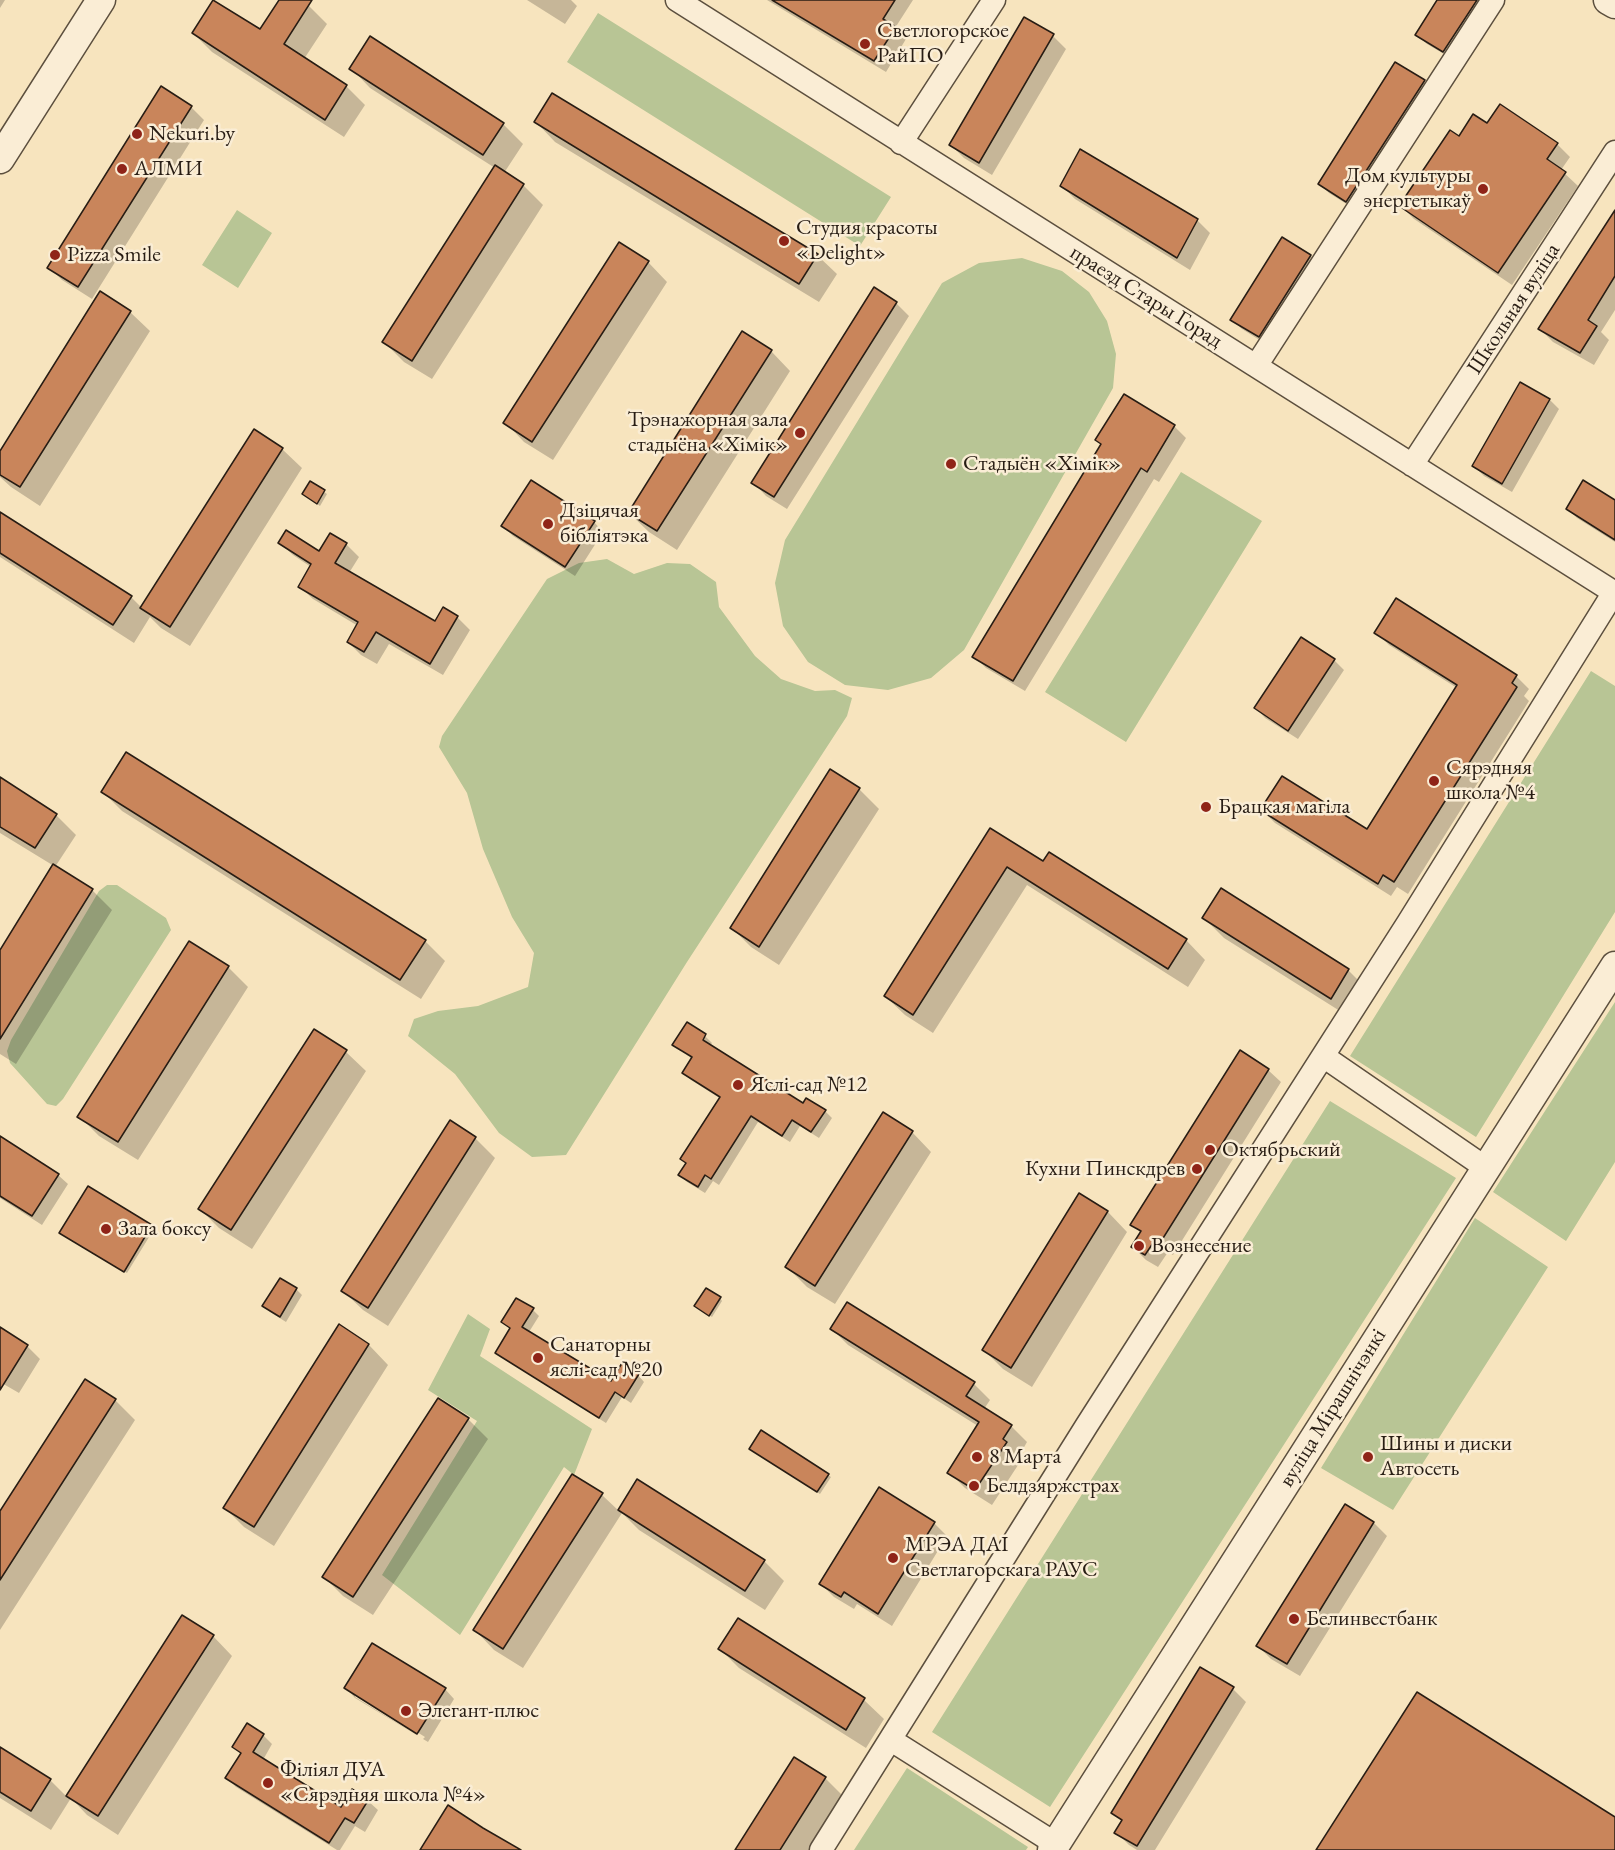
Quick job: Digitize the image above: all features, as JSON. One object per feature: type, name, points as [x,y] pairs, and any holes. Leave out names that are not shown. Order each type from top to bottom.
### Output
[{"type":"street","points":[[0,159],[101,0]]},
{"type":"street","name":"праезд Стары Горад","points":[[677,0],[1614,593]]},
{"type":"street","points":[[901,142],[994,0]]},
{"type":"street","points":[[1256,366],[1493,0]]},
{"type":"street","points":[[1608,0],[1615,4]]},
{"type":"street","name":"Школьная вуліца","points":[[1412,465],[1615,152]]},
{"type":"street","points":[[821,1850],[1087,1425],[1408,923],[1614,593]]},
{"type":"street","name":"вуліца Мірашнічэнкі","points":[[1054,1847],[1615,966]]},
{"type":"street","points":[[1323,1056],[1486,1168]]},
{"type":"street","points":[[891,1740],[1054,1847]]},
{"type":"green space","points":[[598,13],[891,197],[860,246],[567,62]]},
{"type":"green space","points":[[237,210],[272,233],[238,288],[202,265]]},
{"type":"green space","name":"Стадыён «Хімік»","points":[[1022,258],[1062,271],[1089,292],[1107,321],[1116,354],[1113,388],[964,650],[931,678],[888,690],[845,685],[808,662],[783,626],[775,583],[785,540],[942,283],[979,263]]},
{"type":"green space","points":[[1181,472],[1262,521],[1126,742],[1045,692]]},
{"type":"green space","points":[[607,559],[634,574],[667,563],[690,564],[716,582],[719,607],[755,656],[781,679],[815,691],[835,690],[852,698],[847,716],[687,962],[566,1155],[532,1157],[499,1133],[455,1074],[408,1036],[414,1019],[438,1011],[478,1006],[528,987],[534,953],[512,917],[483,849],[467,793],[439,747],[442,736],[547,579],[579,563]]},
{"type":"green space","points":[[1591,671],[1615,686],[1615,912],[1476,1137],[1350,1056]]},
{"type":"green space","points":[[107,885],[117,885],[166,918],[171,930],[63,1099],[56,1106],[47,1104],[10,1063],[7,1051],[11,1040],[99,891]]},
{"type":"green space","points":[[1615,1002],[1615,1162],[1566,1241],[1493,1192]]},
{"type":"green space","points":[[1330,1101],[1456,1178],[1050,1807],[932,1732]]},
{"type":"green space","points":[[1475,1218],[1548,1267],[1393,1510],[1321,1468]]},
{"type":"green space","points":[[468,1314],[490,1329],[480,1356],[592,1429],[574,1475],[564,1467],[460,1635],[382,1575],[477,1421],[428,1390]]},
{"type":"green space","points":[[907,1768],[1028,1847],[1026,1850],[854,1850]]},
{"type":"building","points":[[213,0],[260,29],[279,0],[312,0],[284,44],[347,85],[325,120],[192,33]]},
{"type":"building","name":"Светлогорское РайПО","points":[[772,0],[895,0],[883,19],[896,27],[874,61]]},
{"type":"building","points":[[1437,0],[1477,0],[1443,52],[1415,35]]},
{"type":"building","points":[[1024,17],[1054,34],[979,163],[949,145]]},
{"type":"building","points":[[370,36],[504,123],[483,155],[349,69]]},
{"type":"building","points":[[1395,62],[1425,80],[1346,202],[1318,184]]},
{"type":"building","points":[[161,86],[192,106],[78,287],[47,268]]},
{"type":"building","points":[[552,93],[818,254],[799,284],[534,122]]},
{"type":"building","name":"Дом культуры энергетыкаў","points":[[1500,104],[1558,143],[1547,159],[1566,172],[1498,273],[1399,206],[1450,130],[1459,136],[1473,114],[1487,123]]},
{"type":"building","points":[[1080,149],[1198,219],[1177,258],[1060,186]]},
{"type":"building","points":[[495,165],[524,184],[412,361],[382,342]]},
{"type":"building","points":[[1615,210],[1615,276],[1588,320],[1597,326],[1580,353],[1538,329]]},
{"type":"building","points":[[1282,237],[1311,255],[1259,337],[1230,320]]},
{"type":"building","points":[[619,242],[649,261],[532,442],[503,423]]},
{"type":"building","points":[[874,287],[897,302],[774,497],[751,483]]},
{"type":"building","points":[[100,291],[131,311],[20,487],[0,475],[0,451]]},
{"type":"building","points":[[742,331],[772,350],[657,531],[628,513]]},
{"type":"building","points":[[1520,382],[1550,399],[1502,484],[1472,466]]},
{"type":"building","points":[[1124,394],[1175,425],[1147,472],[1141,468],[1013,681],[972,657],[1101,444],[1095,440]]},
{"type":"building","points":[[254,429],[283,448],[170,627],[140,608]]},
{"type":"building","name":"Дзіцячая бібліятэка","points":[[531,480],[595,521],[565,567],[501,526]]},
{"type":"building","points":[[1583,480],[1615,500],[1615,540],[1566,509]]},
{"type":"building","points":[[310,481],[325,490],[317,504],[302,494]]},
{"type":"building","points":[[0,512],[132,596],[113,625],[0,553]]},
{"type":"building","points":[[286,530],[319,551],[330,533],[347,543],[335,563],[435,621],[443,607],[458,616],[430,664],[376,632],[364,652],[347,642],[358,622],[298,587],[311,564],[278,543]]},
{"type":"building","points":[[1396,598],[1517,675],[1512,683],[1517,687],[1394,882],[1383,875],[1378,884],[1260,810],[1282,776],[1367,829],[1457,685],[1374,633]]},
{"type":"building","points":[[1301,637],[1335,659],[1288,731],[1254,708]]},
{"type":"building","points":[[126,752],[426,940],[400,980],[101,792]]},
{"type":"building","points":[[830,769],[860,788],[759,947],[730,928]]},
{"type":"building","points":[[0,777],[57,814],[35,848],[0,827]]},
{"type":"building","points":[[990,828],[1043,861],[1049,852],[1187,939],[1168,969],[1007,867],[913,1015],[884,996]]},
{"type":"building","points":[[53,864],[93,889],[0,1039],[0,950]]},
{"type":"building","points":[[1221,888],[1349,969],[1331,999],[1202,918]]},
{"type":"building","points":[[189,941],[229,966],[118,1142],[77,1117]]},
{"type":"building","name":"Яслі-сад №12","points":[[687,1022],[706,1034],[703,1040],[803,1103],[806,1098],[826,1110],[811,1132],[792,1120],[782,1136],[751,1116],[711,1179],[705,1175],[698,1187],[678,1175],[686,1163],[680,1159],[720,1097],[682,1073],[692,1057],[672,1045]]},
{"type":"building","points":[[314,1029],[347,1050],[231,1230],[198,1209]]},
{"type":"building","points":[[1240,1050],[1269,1069],[1160,1243],[1155,1240],[1145,1255],[1131,1247],[1141,1231],[1130,1225]]},
{"type":"building","points":[[883,1112],[913,1131],[815,1286],[785,1267]]},
{"type":"building","points":[[450,1120],[476,1137],[368,1308],[341,1291]]},
{"type":"building","points":[[0,1136],[59,1174],[32,1216],[0,1196]]},
{"type":"building","name":"Зала боксу","points":[[88,1186],[152,1225],[124,1272],[59,1233]]},
{"type":"building","points":[[1079,1193],[1108,1211],[1011,1368],[982,1350]]},
{"type":"building","points":[[280,1278],[297,1288],[280,1317],[262,1306]]},
{"type":"building","points":[[706,1288],[721,1297],[709,1316],[694,1306]]},
{"type":"building","name":"Санаторны яслі-сад №20","points":[[516,1298],[534,1308],[522,1327],[611,1381],[622,1363],[639,1374],[624,1398],[615,1392],[599,1418],[495,1353],[510,1328],[501,1322]]},
{"type":"building","points":[[847,1302],[975,1382],[966,1396],[1012,1425],[1003,1439],[1007,1442],[975,1490],[947,1473],[979,1422],[830,1329]]},
{"type":"building","points":[[339,1324],[369,1344],[254,1527],[223,1508]]},
{"type":"building","points":[[0,1327],[28,1345],[0,1390]]},
{"type":"building","points":[[85,1379],[116,1399],[0,1580],[0,1511]]},
{"type":"building","points":[[438,1398],[469,1418],[353,1597],[322,1577]]},
{"type":"building","points":[[761,1430],[829,1474],[817,1492],[749,1449]]},
{"type":"building","points":[[572,1474],[603,1493],[503,1649],[473,1630]]},
{"type":"building","points":[[637,1479],[765,1560],[745,1591],[618,1510]]},
{"type":"building","points":[[879,1487],[935,1522],[878,1614],[844,1592],[841,1597],[819,1584]]},
{"type":"building","points":[[1345,1504],[1374,1522],[1287,1664],[1256,1646]]},
{"type":"building","points":[[182,1615],[214,1635],[98,1816],[66,1796]]},
{"type":"building","points":[[738,1618],[865,1698],[846,1730],[718,1649]]},
{"type":"building","name":"Элегант-плюс","points":[[372,1643],[446,1688],[417,1734],[344,1688]]},
{"type":"building","points":[[1200,1667],[1234,1687],[1137,1846],[1114,1833],[1122,1820],[1111,1813]]},
{"type":"building","points":[[1417,1692],[1615,1817],[1615,1850],[1316,1850]]},
{"type":"building","name":"Філіял ДУА «Сярэдняя школа №4»","points":[[247,1723],[264,1734],[253,1752],[341,1807],[352,1789],[369,1799],[354,1823],[345,1818],[329,1843],[225,1778],[241,1753],[232,1747]]},
{"type":"building","points":[[0,1747],[51,1779],[31,1811],[0,1792]]},
{"type":"building","points":[[794,1757],[826,1777],[780,1850],[735,1850]]},
{"type":"building","points":[[448,1805],[483,1828],[521,1850],[420,1850]]},
{"type":"place","name":"Светлогорское РайПО","points":[[865,44]]},
{"type":"place","name":"Nekuri.by","points":[[137,134]]},
{"type":"place","name":"АЛМИ","points":[[122,169]]},
{"type":"place","name":"Дом культуры энергетыкаў","points":[[1483,189]]},
{"type":"place","name":"Студия красоты «Delight»","points":[[784,241]]},
{"type":"place","name":"Pizza Smile","points":[[55,255]]},
{"type":"place","name":"Трэнажорная зала стадыёна «Хімік»","points":[[800,433]]},
{"type":"place","name":"Стадыён «Хімік»","points":[[951,464]]},
{"type":"place","name":"Дзіцячая бібліятэка","points":[[548,524]]},
{"type":"place","name":"Сярэдняя школа №4","points":[[1434,781]]},
{"type":"place","name":"Брацкая магіла","points":[[1206,807]]},
{"type":"place","name":"Яслі-сад №12","points":[[738,1085]]},
{"type":"place","name":"Октябрьский","points":[[1210,1150]]},
{"type":"place","name":"Кухни Пинскдрев","points":[[1197,1169]]},
{"type":"place","name":"Зала боксу","points":[[106,1229]]},
{"type":"place","name":"Вознесение","points":[[1139,1246]]},
{"type":"place","name":"Санаторны яслі-сад №20","points":[[538,1358]]},
{"type":"place","name":"8 Марта","points":[[977,1457]]},
{"type":"place","name":"Шины и диски Автосеть","points":[[1368,1457]]},
{"type":"place","name":"Белдзяржстрах","points":[[974,1486]]},
{"type":"place","name":"МРЭА ДАІ Светлагорскага РАУС","points":[[893,1558]]},
{"type":"place","name":"Белинвестбанк","points":[[1294,1619]]},
{"type":"place","name":"Элегант-плюс","points":[[406,1711]]},
{"type":"place","name":"Філіял ДУА «Сярэдняя школа №4»","points":[[268,1783]]}]
